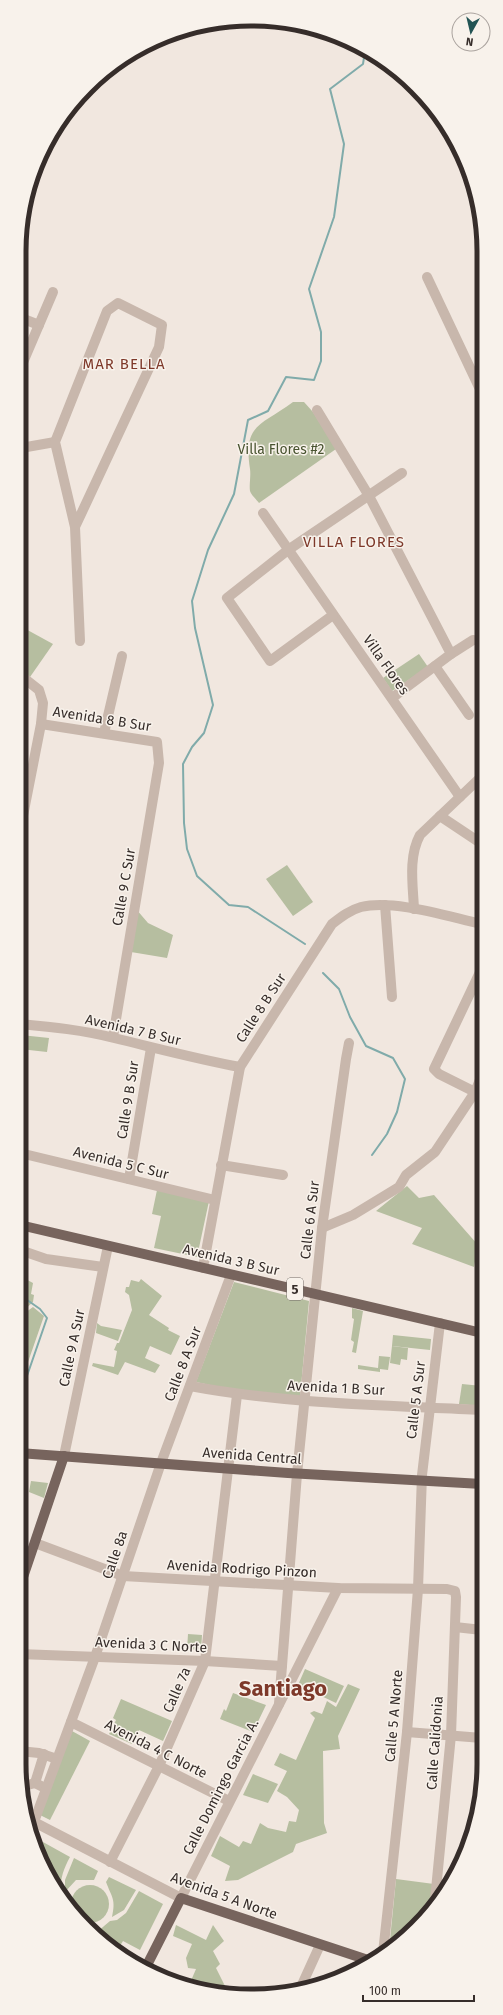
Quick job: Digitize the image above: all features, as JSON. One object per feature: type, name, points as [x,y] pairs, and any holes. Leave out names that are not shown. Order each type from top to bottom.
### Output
[{"type":"main road","name":"Avenida 3 B Sur","points":[[26,1226],[477,1332]]},
{"type":"main road","name":"Avenida Central","points":[[26,1453],[297,1474],[477,1484]]},
{"type":"main road","points":[[26,1569],[64,1456]]},
{"type":"main road","name":"Avenida 5 A Norte","points":[[181,1898],[364,1959]]},
{"type":"main road","name":"Calle Domingo Garcia A.","points":[[148,1964],[181,1898]]},
{"type":"street","points":[[427,277],[477,383]]},
{"type":"street","points":[[26,355],[53,292]]},
{"type":"street","points":[[75,527],[159,347],[162,325],[118,303],[108,311],[55,442],[75,527],[80,640]]},
{"type":"street","points":[[26,320],[39,325]]},
{"type":"street","points":[[317,410],[369,496],[451,654]]},
{"type":"street","points":[[26,447],[55,442]]},
{"type":"street","points":[[333,614],[270,661],[227,598],[288,550],[402,472]]},
{"type":"street","name":"Villa Flores","points":[[263,512],[460,797]]},
{"type":"street","points":[[392,698],[451,654],[473,640]]},
{"type":"street","points":[[104,733],[122,656]]},
{"type":"street","points":[[435,666],[469,715]]},
{"type":"street","points":[[26,680],[39,690],[43,703],[41,724],[26,800]]},
{"type":"street","name":"Avenida 8 B Sur","points":[[41,724],[158,742]]},
{"type":"street","name":"Calle 9 C Sur","points":[[113,1037],[160,763],[158,742]]},
{"type":"street","points":[[414,909],[413,876],[415,844],[420,835],[477,781]]},
{"type":"street","points":[[440,816],[477,841]]},
{"type":"street","points":[[385,905],[392,997]]},
{"type":"street","name":"Calle 8 B Sur","points":[[203,1268],[240,1067],[332,924],[344,914],[362,907],[385,905],[414,909],[477,923]]},
{"type":"street","points":[[475,1092],[438,1074],[434,1069],[477,979]]},
{"type":"street","name":"Avenida 7 B Sur","points":[[26,1024],[50,1026],[113,1037],[151,1048],[240,1067]]},
{"type":"street","name":"Calle 6 A Sur","points":[[297,1474],[322,1228],[346,1058],[350,1043]]},
{"type":"street","name":"Calle 9 B Sur","points":[[129,1179],[151,1048]]},
{"type":"street","points":[[322,1228],[353,1214],[399,1187],[409,1172],[435,1152],[477,1087]]},
{"type":"street","name":"Avenida 5 C Sur","points":[[26,1154],[215,1200]]},
{"type":"street","points":[[221,1165],[282,1175]]},
{"type":"street","name":"Calle 9 A Sur","points":[[64,1456],[108,1246]]},
{"type":"street","points":[[26,1252],[46,1259],[104,1267]]},
{"type":"street","name":"Calle 8 A Sur","points":[[161,1463],[232,1275]]},
{"type":"street","name":"Calle 5 A Sur","points":[[421,1481],[440,1323]]},
{"type":"street","name":"Avenida 1 B Sur","points":[[190,1386],[237,1395],[305,1401],[477,1410]]},
{"type":"street","name":"Calle 7a","points":[[110,1862],[159,1766],[205,1661],[216,1583],[227,1468],[237,1395]]},
{"type":"street","name":"Calle 8a","points":[[34,1822],[95,1657],[161,1463]]},
{"type":"street","name":"Calle Domingo Garcia A.","points":[[279,1704],[297,1474]]},
{"type":"street","name":"Calle 5 A Norte","points":[[384,1946],[407,1732],[418,1589],[421,1481]]},
{"type":"street","name":"Avenida Rodrigo Pinzon","points":[[35,1543],[123,1576],[216,1583],[338,1588],[453,1590]]},
{"type":"street","name":"Calle Domingo Garcia A.","points":[[181,1898],[338,1588]]},
{"type":"street","name":"Calle Calidonia","points":[[436,1893],[451,1735],[456,1593],[453,1590]]},
{"type":"street","points":[[455,1627],[477,1629]]},
{"type":"street","name":"Avenida 3 C Norte","points":[[26,1654],[205,1661],[282,1666]]},
{"type":"street","name":"Avenida 4 C Norte","points":[[71,1722],[229,1802]]},
{"type":"street","points":[[407,1732],[477,1738]]},
{"type":"street","points":[[26,1752],[44,1754],[57,1759]]},
{"type":"street","points":[[35,1783],[44,1754]]},
{"type":"street","points":[[27,1785],[35,1783],[46,1788]]},
{"type":"street","name":"Avenida 5 A Norte","points":[[35,1826],[181,1898]]},
{"type":"street","points":[[303,1983],[311,1969],[320,1944]]},
{"type":"green space","name":"Villa Flores #2","points":[[293,402],[304,402],[313,412],[336,449],[259,503],[250,491],[249,442],[257,427]]},
{"type":"green space","points":[[26,629],[53,644],[30,677],[26,674]]},
{"type":"green space","points":[[419,654],[428,667],[392,691],[383,678]]},
{"type":"green space","points":[[287,865],[313,902],[293,916],[266,879]]},
{"type":"green space","points":[[136,909],[148,923],[173,935],[167,958],[131,952]]},
{"type":"green space","points":[[26,1036],[49,1038],[47,1052],[26,1050]]},
{"type":"green space","points":[[407,1186],[419,1198],[434,1195],[477,1244],[474,1267],[412,1244],[422,1228],[376,1211]]},
{"type":"green space","points":[[157,1190],[209,1201],[197,1257],[154,1248],[161,1216],[152,1214]]},
{"type":"green space","points":[[26,1279],[33,1283],[31,1294],[34,1295],[33,1302],[26,1308]]},
{"type":"green space","points":[[141,1279],[162,1296],[149,1315],[169,1328],[168,1330],[180,1336],[171,1355],[150,1346],[145,1358],[160,1365],[155,1373],[125,1362],[118,1375],[92,1366],[93,1363],[114,1367],[117,1351],[114,1350],[117,1343],[119,1343],[132,1310],[129,1295],[125,1292],[126,1287],[129,1287],[131,1280],[139,1282]]},
{"type":"green space","points":[[234,1282],[309,1301],[300,1397],[237,1391],[196,1382]]},
{"type":"green space","points":[[33,1307],[44,1316],[26,1368],[26,1312]]},
{"type":"green space","points":[[352,1308],[363,1311],[356,1353],[352,1352],[354,1342],[351,1340],[354,1319],[352,1318]]},
{"type":"green space","points":[[97,1323],[101,1326],[122,1330],[118,1341],[96,1333]]},
{"type":"green space","points":[[393,1335],[431,1339],[430,1350],[392,1346]]},
{"type":"green space","points":[[392,1346],[408,1348],[407,1360],[401,1359],[400,1365],[390,1363]]},
{"type":"green space","points":[[379,1356],[390,1357],[388,1370],[380,1369],[380,1372],[358,1369],[358,1365],[378,1368]]},
{"type":"green space","points":[[462,1384],[477,1386],[477,1406],[459,1404]]},
{"type":"green space","points":[[31,1481],[48,1483],[44,1498],[29,1492]]},
{"type":"green space","points":[[188,1634],[202,1635],[201,1650],[187,1649]]},
{"type":"green space","points":[[305,1669],[344,1686],[336,1703],[298,1685]]},
{"type":"green space","points":[[348,1684],[360,1689],[338,1736],[340,1749],[323,1751],[324,1823],[327,1833],[296,1844],[293,1852],[238,1880],[225,1881],[230,1866],[211,1856],[220,1836],[239,1847],[243,1841],[251,1844],[260,1823],[268,1828],[286,1832],[289,1821],[296,1822],[299,1810],[287,1797],[277,1791],[287,1771],[274,1765],[280,1753],[296,1760],[315,1718],[310,1713],[314,1711],[322,1714],[327,1701],[336,1707]]},
{"type":"green space","points":[[233,1693],[266,1705],[253,1732],[220,1719],[224,1709],[226,1711]]},
{"type":"green space","points":[[121,1699],[172,1721],[163,1741],[139,1730],[132,1744],[109,1734],[116,1720],[113,1718]]},
{"type":"green space","points":[[72,1731],[90,1741],[50,1820],[40,1815]]},
{"type":"green space","points":[[253,1774],[278,1784],[268,1803],[243,1795]]},
{"type":"green space","points":[[43,1842],[70,1857],[63,1873],[61,1884],[49,1863],[41,1845]]},
{"type":"green space","points":[[74,1858],[98,1871],[94,1880],[76,1880],[66,1891],[65,1880]]},
{"type":"green space","points":[[109,1877],[136,1890],[124,1910],[112,1917],[112,1895],[106,1882]]},
{"type":"green space","points":[[396,1879],[434,1884],[433,1898],[430,1901],[411,1923],[390,1941]]},
{"type":"green space","points":[[86,1885],[94,1885],[104,1890],[109,1900],[109,1908],[104,1918],[92,1923],[71,1899],[76,1890],[79,1888]]},
{"type":"green space","points":[[139,1891],[163,1904],[140,1950],[123,1941],[120,1946],[100,1930],[110,1921],[117,1920],[126,1913]]},
{"type":"green space","points":[[176,1925],[206,1940],[213,1925],[224,1941],[213,1951],[220,1964],[216,1968],[226,1988],[191,1980],[196,1969],[188,1968],[186,1958],[192,1944],[173,1936]]},
{"type":"waterway","points":[[305,944],[248,907],[229,905],[197,876],[187,849],[184,823],[183,764],[192,747],[204,733],[213,705],[195,628],[192,601],[208,550],[234,494],[248,420],[268,411],[286,377],[314,380],[321,361],[321,332],[309,289],[334,217],[344,144],[330,89],[363,64],[364,56]]},
{"type":"waterway","points":[[323,973],[339,989],[350,1017],[366,1046],[393,1058],[405,1079],[397,1112],[387,1134],[372,1155]]},
{"type":"waterway","points":[[26,1299],[40,1309],[47,1318],[26,1379]]},
{"type":"district","name":"MAR BELLA","points":[[124,364]]},
{"type":"district","name":"VILLA FLORES","points":[[354,542]]},
{"type":"district","name":"Santiago","points":[[283,1688]]}]
